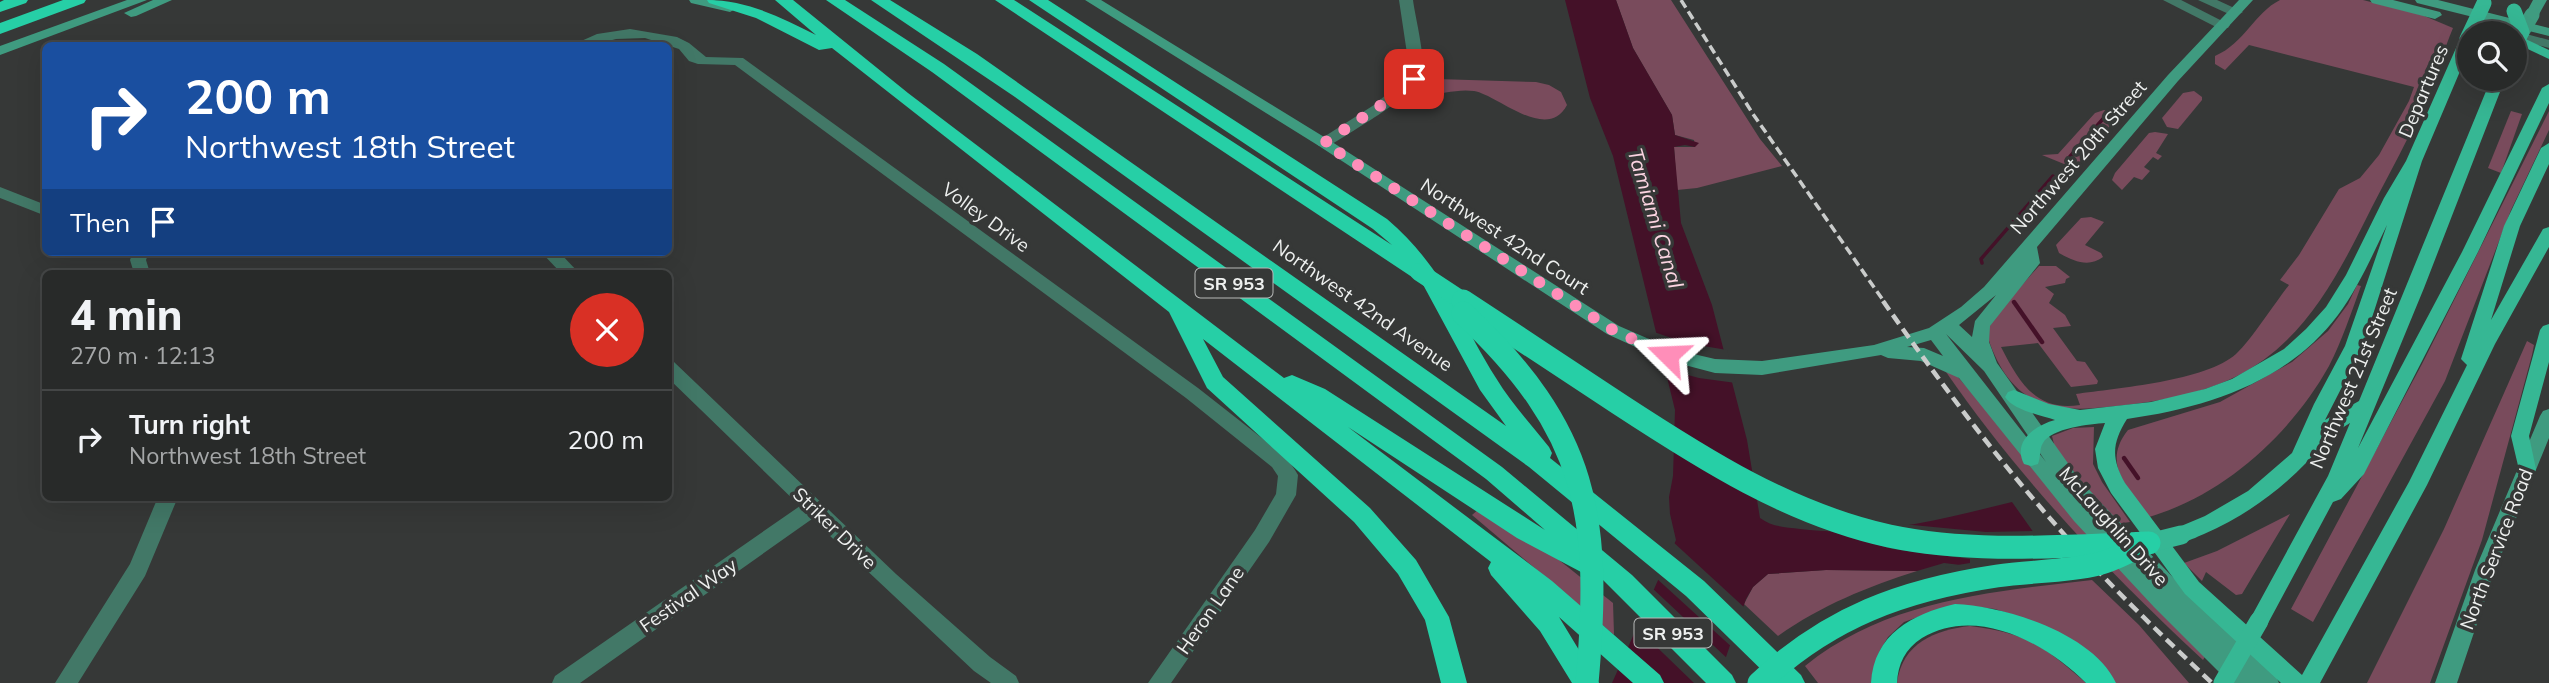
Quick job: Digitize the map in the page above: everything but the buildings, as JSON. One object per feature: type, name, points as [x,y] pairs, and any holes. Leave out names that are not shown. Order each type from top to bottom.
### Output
[{"type":"highway","points":[[0,7],[20,0]]},
{"type":"highway","points":[[0,29],[78,0]]},
{"type":"highway","points":[[715,0],[762,15],[822,44],[902,97]]},
{"type":"highway","points":[[783,0],[902,97],[1543,588],[1651,683]]},
{"type":"highway","name":"SR 953","points":[[834,0],[938,68],[1494,473],[1623,582],[1723,683]]},
{"type":"highway","name":"Northwest 42nd Avenue","points":[[879,0],[971,58],[1124,165],[1562,479],[1641,541],[1752,642],[1792,683]]},
{"type":"highway","points":[[1037,0],[1380,223],[1401,241],[1423,265],[1444,296],[1468,349],[1498,399],[1562,479]]},
{"type":"highway","points":[[1005,2],[1705,460],[1760,491],[1815,514],[1890,536],[1990,548],[2149,543]]},
{"type":"highway","points":[[1419,272],[1513,363],[1550,414],[1569,451],[1584,500],[1592,548],[1593,598],[1586,683]]},
{"type":"highway","points":[[1175,305],[1215,382],[1362,515],[1407,567],[1437,617],[1454,683]]},
{"type":"highway","points":[[1254,366],[1317,395],[1525,531],[1623,582]]},
{"type":"highway","points":[[1469,532],[1549,623],[1586,683]]},
{"type":"highway","points":[[1759,683],[1790,654],[1816,636],[1841,621],[1898,596],[1959,582],[2099,564],[2149,543]]},
{"type":"highway","points":[[1884,683],[1891,654],[1909,632],[1937,618],[1965,615],[2007,621],[2046,637],[2077,658],[2103,683]]},
{"type":"main road","name":"Departures","points":[[2414,161],[2485,1]]},
{"type":"main road","points":[[2527,41],[2549,55]]},
{"type":"main road","points":[[2324,504],[2357,469],[2460,272],[2549,88]]},
{"type":"main road","name":"Northwest 21st Street","points":[[2223,683],[2324,504],[2413,296],[2493,91]]},
{"type":"main road","points":[[2457,403],[2512,226],[2549,148]]},
{"type":"main road","points":[[2031,459],[2031,444],[2038,433],[2082,417],[2178,404],[2221,391],[2273,365],[2303,344],[2334,309],[2397,185],[2414,161]]},
{"type":"main road","points":[[2299,458],[2323,404],[2354,346],[2414,161]]},
{"type":"main road","points":[[2312,678],[2417,485],[2486,344],[2549,233]]},
{"type":"main road","points":[[2527,468],[2520,436],[2549,330]]},
{"type":"main road","points":[[2014,397],[2046,411],[2082,417]]},
{"type":"main road","points":[[2149,543],[2181,535],[2236,509],[2299,458],[2326,428],[2364,407]]},
{"type":"main road","points":[[2121,413],[2108,434],[2104,449],[2107,468],[2118,488],[2192,588],[2296,683]]},
{"type":"street","points":[[0,51],[140,0]]},
{"type":"street","points":[[56,42],[165,0]]},
{"type":"street","points":[[696,0],[762,15]]},
{"type":"street","name":"Northwest 42nd Court","points":[[1092,0],[1324,143],[1605,325],[1653,349],[1701,363],[1731,368],[1779,367],[1874,351],[1941,328]]},
{"type":"street","points":[[1324,143],[1401,92],[1414,79],[1416,67],[1406,0]]},
{"type":"street","points":[[2170,0],[2223,25]]},
{"type":"street","points":[[2205,0],[2236,12]]},
{"type":"street","name":"Northwest 20th Street","points":[[1941,328],[1979,302],[2173,78],[2246,0]]},
{"type":"street","points":[[2377,0],[2458,21]]},
{"type":"street","points":[[2422,0],[2549,32]]},
{"type":"street","points":[[2527,22],[2540,0]]},
{"type":"street","name":"Volley Drive","points":[[585,42],[624,34],[666,36],[687,47],[694,58],[702,62],[738,61],[1181,386],[1279,462],[1288,475],[1286,495],[1262,536]]},
{"type":"street","points":[[2527,38],[2549,44]]},
{"type":"street","points":[[0,64],[42,48]]},
{"type":"street","points":[[0,192],[42,209]]},
{"type":"street","points":[[1990,366],[1980,342],[1981,326],[2032,263],[2029,246]]},
{"type":"street","points":[[553,256],[568,270]]},
{"type":"street","name":"McLaughlin Drive","points":[[1941,328],[1990,366],[2070,481],[2094,509],[2186,604],[2268,683]]},
{"type":"street","name":"McLaughlin Drive","points":[[1941,328],[1964,374],[2031,459],[2131,572],[2245,683]]},
{"type":"street","points":[[1874,351],[1924,355],[1964,374]]},
{"type":"street","name":"Striker Drive","points":[[672,371],[945,631],[1008,683]]},
{"type":"street","name":"North Service Road","points":[[2446,683],[2485,570],[2549,416]]},
{"type":"street","points":[[66,683],[118,605],[167,501]]},
{"type":"street","name":"Festival Way","points":[[563,683],[814,507]]},
{"type":"street","name":"Heron Lane","points":[[1159,683],[1262,536]]},
{"type":"shaded area","points":[[1616,0],[1671,0],[1760,139],[1782,166],[1697,188],[1677,190],[1674,147],[1695,147],[1694,140],[1675,135],[1672,115],[1633,48]]},
{"type":"shaded area","points":[[2280,0],[2363,0],[2422,15],[2453,28],[2419,115],[2333,281],[2300,326],[2281,345],[2260,363],[2219,384],[2166,399],[2095,408],[2055,406],[2024,394],[2002,369],[1986,332],[1998,312],[2039,266],[2056,266],[2070,277],[2065,283],[2045,287],[2054,294],[2049,303],[2065,315],[2071,326],[2053,328],[2077,361],[2085,362],[2098,381],[2097,384],[2071,387],[2038,343],[2001,347],[2022,383],[2040,399],[2065,406],[2080,405],[2076,394],[2160,382],[2204,371],[2236,354],[2249,340],[2289,285],[2280,280],[2299,255],[2339,189],[2360,178],[2379,155],[2414,87],[2249,45],[2225,70],[2215,64],[2215,56],[2234,44],[2263,12]]},
{"type":"shaded area","points":[[1430,80],[1536,82],[1561,92],[1567,105],[1558,115],[1547,119],[1522,114],[1474,91],[1419,94]]},
{"type":"shaded area","points":[[2194,91],[2202,100],[2178,129],[2167,127],[2162,118],[2183,93]]},
{"type":"shaded area","points":[[2104,110],[2114,113],[2116,119],[2079,163],[2069,166],[2042,155],[2058,154],[2095,113]]},
{"type":"shaded area","points":[[2511,111],[2522,114],[2501,173],[2488,168]]},
{"type":"shaded area","points":[[2549,111],[2549,130],[2511,210],[2445,381],[2313,622],[2291,609],[2422,364]]},
{"type":"shaded area","points":[[2149,133],[2168,134],[2156,153],[2162,156],[2158,160],[2153,157],[2144,167],[2150,171],[2142,180],[2134,177],[2122,190],[2112,180],[2115,173]]},
{"type":"shaded area","points":[[2091,217],[2104,222],[2085,245],[2101,253],[2103,257],[2087,263],[2075,261],[2059,253],[2056,245],[2081,218]]},
{"type":"shaded area","points":[[2357,285],[2361,286],[2329,366],[2295,415],[2275,438],[2253,459],[2203,494],[2149,517],[2126,486],[2117,465],[2120,442],[2128,430],[2220,402],[2292,362],[2328,331],[2348,304]]},
{"type":"shaded area","points":[[2527,341],[2534,345],[2532,355],[2482,540],[2430,683],[2367,683],[2444,529]]},
{"type":"shaded area","points":[[1946,372],[1956,375],[2206,655],[2203,660],[2133,593],[2067,523],[2004,450]]},
{"type":"shaded area","points":[[2094,427],[2093,464],[2130,522],[2116,524],[2055,448],[2052,436],[2073,428]]},
{"type":"shaded area","points":[[1479,509],[1559,560],[1613,603],[1614,635],[1472,515]]},
{"type":"shaded area","points":[[2290,514],[2242,594],[2236,595],[2206,572],[2202,581],[2184,563],[2217,551]]},
{"type":"shaded area","points":[[1826,570],[1917,571],[1845,598],[1778,636],[1744,604],[1753,587],[1768,574]]},
{"type":"shaded area","points":[[2092,580],[2139,625],[2189,683],[2114,683],[2029,620],[1995,609],[1970,606],[1943,608],[1904,622],[1888,637],[1879,652],[1875,683],[1818,683],[1805,666],[1870,626],[1905,613],[1978,595]]},
{"type":"shaded area","points":[[1970,626],[2006,633],[2034,643],[2086,683],[1897,683],[1900,669],[1913,648],[1933,635]]},
{"type":"water","name":"Tamiami Canal","points":[[1565,0],[1616,0],[1633,48],[1672,115],[1675,135],[1699,143],[1695,147],[1674,147],[1681,223],[1712,305],[1747,440],[1760,518],[1784,527],[1854,531],[1907,525],[2012,502],[2066,578],[1944,563],[1917,571],[1826,570],[1768,574],[1753,587],[1746,599],[1717,683],[1612,683],[1676,540],[1669,497],[1673,476],[1675,410],[1613,156],[1590,98]]},
{"type":"pier","points":[[1654,332],[1686,343],[1727,350],[1736,383],[1699,378],[1662,368]]},
{"type":"pier","points":[[1902,524],[1986,532],[2037,531],[2069,579],[2032,586],[1987,572],[1945,567],[1970,563],[1970,559],[1892,549],[1816,527],[1831,529]]},
{"type":"pier","points":[[1672,541],[1746,609],[1734,649],[1655,577]]},
{"type":"pier","points":[[1651,587],[1730,661],[1721,683],[1694,683],[1634,625]]},
{"type":"waterway","points":[[2066,161],[2109,112]]},
{"type":"waterway","points":[[1982,263],[1981,259],[2053,176]]},
{"type":"waterway","points":[[2014,302],[2042,342]]},
{"type":"waterway","points":[[2124,458],[2138,478]]},
{"type":"railway","points":[[1681,0],[1753,114],[1885,303]]},
{"type":"railway","points":[[1883,301],[1966,415],[2032,497],[2112,585],[2212,683]]},
{"type":"route","points":[[1414,79],[1401,92],[1324,143],[1613,330],[1668,355]]}]
